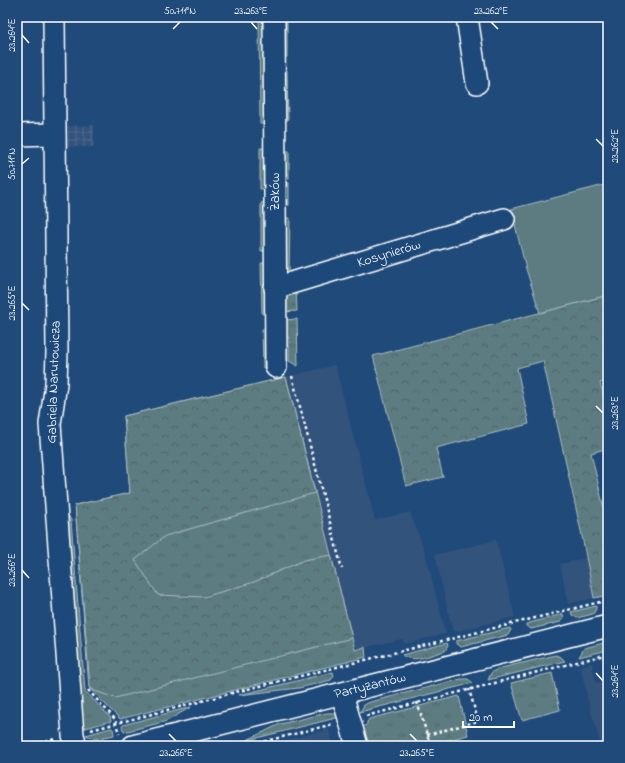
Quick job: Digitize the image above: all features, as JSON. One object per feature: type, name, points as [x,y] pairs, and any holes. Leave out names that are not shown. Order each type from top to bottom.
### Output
[{"type":"street","name":"Gabriela Narutowicza","points":[[54,17],[57,374],[50,429],[75,740]]},
{"type":"street","name":"Żaków","points":[[274,17],[276,367]]},
{"type":"street","points":[[466,17],[477,83]]},
{"type":"street","points":[[17,135],[54,134]]},
{"type":"street","name":"Kosynierów","points":[[275,288],[504,220]]},
{"type":"street","name":"Partyzantów","points":[[126,740],[342,694],[608,626]]},
{"type":"street","points":[[342,694],[357,746]]},
{"type":"path","points":[[276,367],[290,367],[342,569]]},
{"type":"path","points":[[28,746],[75,740],[117,723],[608,600]]},
{"type":"path","points":[[364,717],[368,714],[608,654]]},
{"type":"path","points":[[428,735],[478,721],[469,689]]},
{"type":"path","points":[[417,702],[430,744],[422,746]]},
{"type":"path","points":[[117,723],[126,740]]},
{"type":"path","points":[[247,746],[338,724]]},
{"type":"shaded area","points":[[94,125],[94,147],[67,147],[68,126]]},
{"type":"shaded area","points":[[335,365],[375,520],[410,512],[425,552],[446,634],[404,644],[402,639],[355,650],[286,377]]},
{"type":"shaded area","points":[[496,540],[515,617],[453,632],[435,555]]},
{"type":"shaded area","points":[[586,558],[594,598],[568,604],[560,564]]},
{"type":"shaded area","points":[[592,663],[596,683],[608,680],[608,746],[601,746],[580,666]]},
{"type":"shaded area","points":[[329,729],[333,746],[264,746]]},
{"type":"green space","points":[[282,17],[287,17],[287,57],[283,58]]},
{"type":"green space","points":[[259,20],[264,20],[264,124],[260,124]]},
{"type":"green space","points":[[283,70],[287,70],[288,120],[283,121]]},
{"type":"green space","points":[[260,148],[264,148],[265,189],[260,189]]},
{"type":"green space","points":[[284,151],[289,151],[289,179],[284,179]]},
{"type":"green space","points":[[284,183],[289,183],[289,205],[284,205]]},
{"type":"green space","points":[[608,184],[608,295],[540,313],[526,269],[511,209]]},
{"type":"green space","points":[[265,202],[266,251],[261,251],[261,203]]},
{"type":"green space","points":[[283,218],[290,218],[289,274],[284,269]]},
{"type":"green space","points":[[261,263],[266,263],[266,314],[262,314]]},
{"type":"green space","points":[[296,289],[297,311],[284,312],[284,293]]},
{"type":"green space","points":[[608,295],[608,380],[600,383],[608,408],[608,448],[591,453],[608,526],[608,595],[594,598],[581,531],[543,361],[517,368],[529,424],[436,448],[443,477],[406,486],[373,356]]},
{"type":"green space","points":[[297,319],[298,366],[289,361],[289,339],[284,329],[284,320]]},
{"type":"green space","points":[[262,329],[266,329],[266,368],[263,368]]},
{"type":"green space","points":[[286,377],[355,650],[365,647],[366,657],[120,719],[89,688],[75,505],[130,493],[124,416]]},
{"type":"green space","points":[[286,377],[315,493],[165,536],[135,560],[158,595],[204,597],[254,582],[304,560],[331,555],[352,638],[115,698],[95,691],[90,687],[75,505],[130,493],[124,416]]},
{"type":"green space","points":[[64,508],[71,520],[85,691],[110,717],[111,721],[82,729]]},
{"type":"green space","points":[[596,606],[593,614],[577,618],[572,615],[571,612]]},
{"type":"green space","points":[[563,614],[564,617],[561,622],[531,629],[526,626],[526,624]]},
{"type":"green space","points":[[510,628],[511,630],[508,635],[461,647],[456,644],[456,641]]},
{"type":"green space","points":[[608,642],[608,650],[579,657],[584,648]]},
{"type":"green space","points":[[447,643],[448,646],[445,651],[429,656],[412,659],[402,655]]},
{"type":"green space","points":[[556,655],[565,661],[488,680],[491,673],[497,669]]},
{"type":"green space","points":[[333,672],[334,676],[331,680],[299,688],[239,695]]},
{"type":"green space","points":[[552,673],[560,710],[522,720],[511,683]]},
{"type":"green space","points":[[461,679],[468,679],[473,683],[360,712],[364,705],[370,702]]},
{"type":"green space","points":[[459,696],[468,735],[426,746],[367,746],[362,727],[367,725],[369,719]]},
{"type":"green space","points":[[191,707],[167,721],[124,732],[122,727],[123,725]]},
{"type":"green space","points":[[327,713],[334,713],[340,717],[245,741],[280,724]]},
{"type":"green space","points":[[111,728],[113,729],[114,735],[95,739],[86,735]]}]
